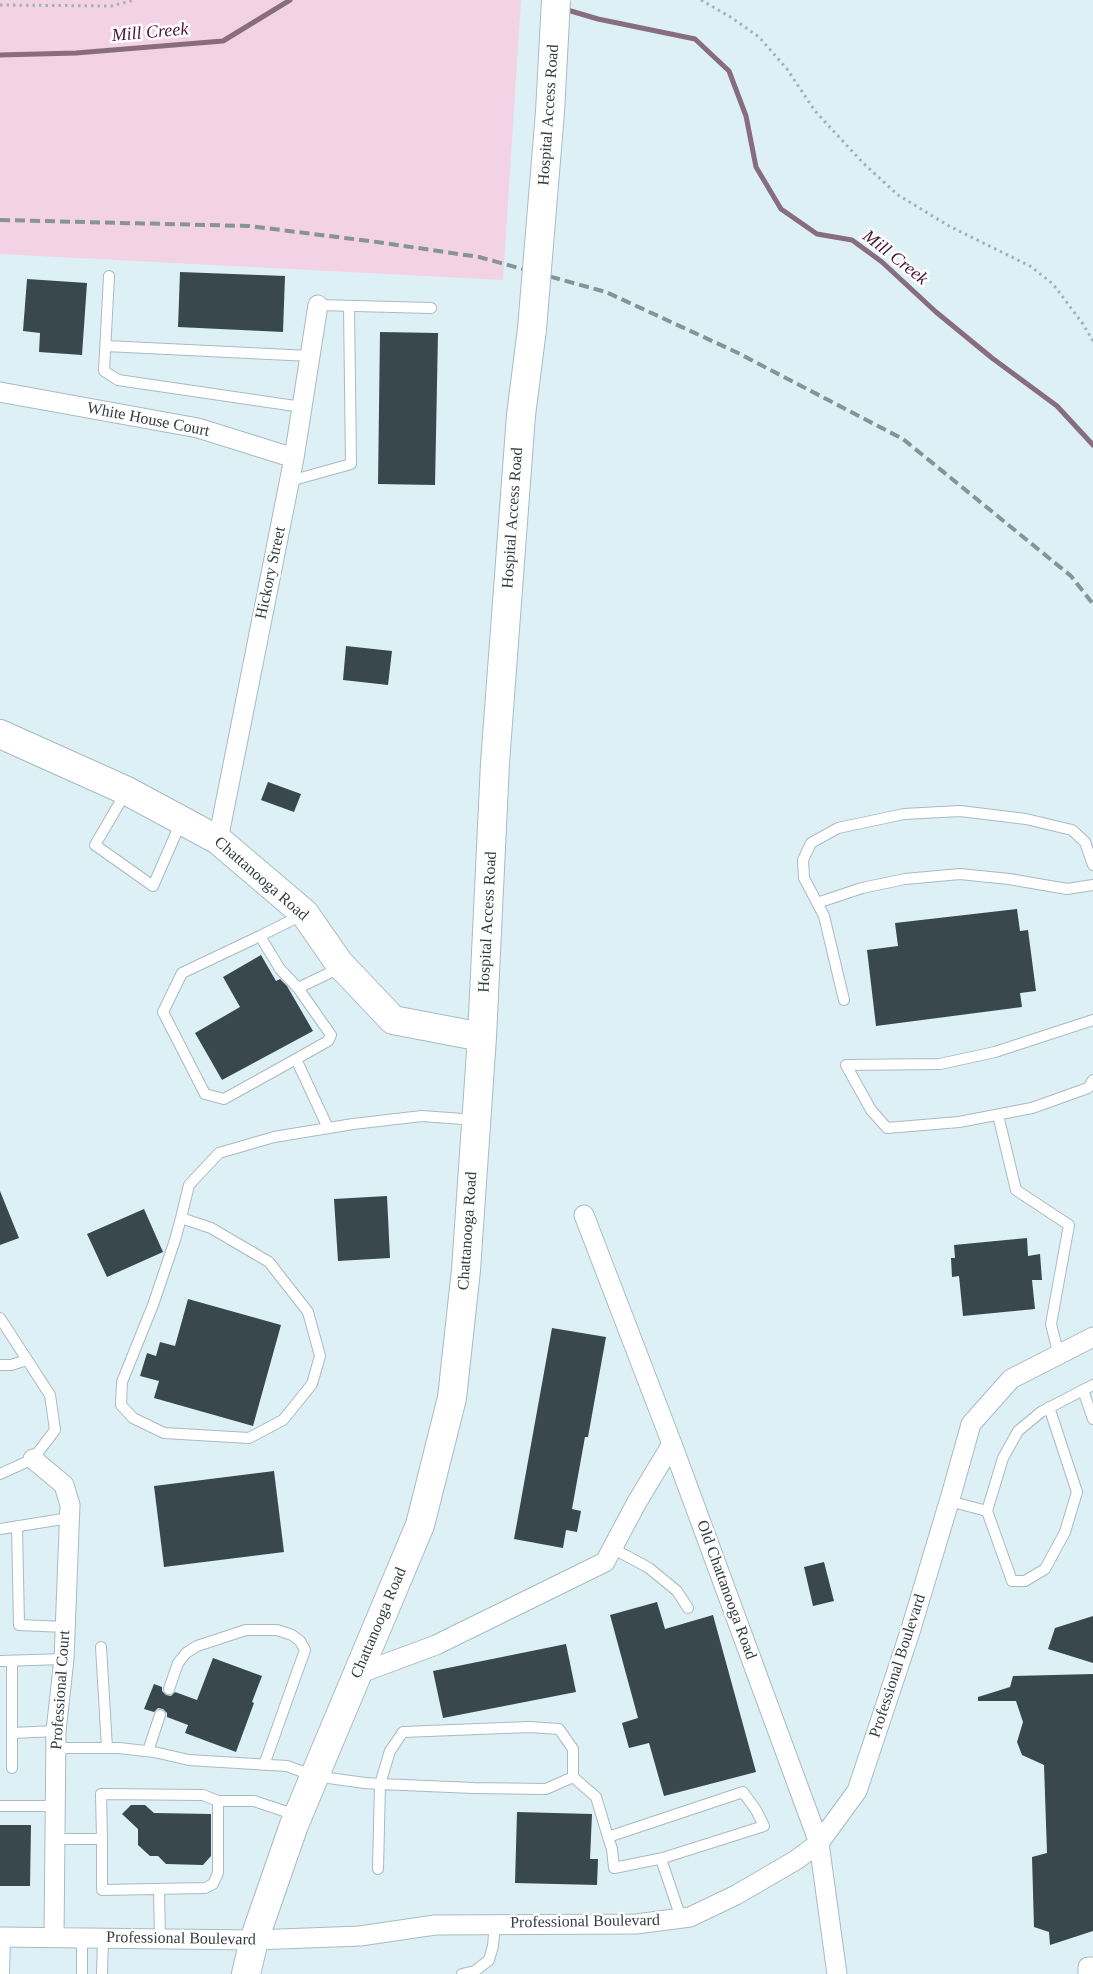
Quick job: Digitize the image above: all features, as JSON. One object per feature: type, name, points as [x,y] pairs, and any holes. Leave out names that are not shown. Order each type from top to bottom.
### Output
[{"type":"main road","name":"Hospital Access Road","points":[[482,1037],[495,763],[521,415],[532,329],[550,112],[556,0]]},
{"type":"main road","name":"Chattanooga Road","points":[[0,734],[127,792],[218,840],[305,914],[342,966],[392,1020],[482,1037],[466,1270],[452,1398],[420,1525],[297,1816],[254,1940],[246,1974]]},
{"type":"street","name":"Hickory Street","points":[[218,840],[290,481],[318,305]]},
{"type":"street","name":"White House Court","points":[[0,392],[198,428],[294,458]]},
{"type":"street","name":"Old Chattanooga Road","points":[[584,1214],[672,1444],[819,1843],[837,1974]]},
{"type":"street","name":"Professional Boulevard","points":[[2,1937],[254,1940],[360,1936],[435,1925],[636,1924],[690,1917],[736,1895],[796,1860],[819,1843],[857,1791],[910,1632],[950,1501],[971,1424],[1012,1379],[1093,1337]]},
{"type":"street","points":[[358,1674],[436,1645],[605,1562],[636,1502],[672,1444]]},
{"type":"street","name":"Professional Court","points":[[33,1459],[64,1485],[70,1505],[64,1660],[56,1739],[54,1937]]},
{"type":"lane","points":[[109,276],[104,371],[118,380],[302,407]]},
{"type":"lane","points":[[318,305],[431,308]]},
{"type":"lane","points":[[290,481],[351,464],[349,306]]},
{"type":"lane","points":[[106,346],[310,356]]},
{"type":"lane","points":[[127,792],[95,845],[153,886],[182,821]]},
{"type":"lane","points":[[844,1000],[824,916],[804,878],[803,860],[810,843],[838,828],[904,814],[960,811],[1026,819],[1072,830],[1085,842],[1093,865]]},
{"type":"lane","points":[[817,903],[862,888],[905,879],[960,874],[1009,879],[1068,889],[1093,885]]},
{"type":"lane","points":[[260,936],[280,969],[298,988],[331,1035],[328,1041],[224,1099],[205,1094],[163,1012],[182,973],[305,914]]},
{"type":"lane","points":[[298,988],[342,966]]},
{"type":"lane","points":[[1093,1020],[995,1052],[940,1064],[846,1065],[871,1110],[887,1128],[959,1122],[1032,1108],[1088,1088],[1093,1080]]},
{"type":"lane","points":[[296,1059],[328,1128]]},
{"type":"lane","points":[[998,1115],[1016,1190],[1069,1225],[1051,1324],[1059,1356]]},
{"type":"lane","points":[[180,1218],[211,1228],[269,1262],[308,1312],[320,1356],[312,1384],[283,1420],[249,1438],[164,1433],[133,1418],[121,1404],[122,1382],[153,1305],[190,1185],[219,1153],[274,1137],[422,1116],[477,1120]]},
{"type":"lane","points":[[0,1318],[50,1395],[55,1430],[33,1459],[0,1474]]},
{"type":"lane","points":[[0,1365],[11,1365],[28,1360]]},
{"type":"lane","points":[[1049,1407],[1077,1492],[1065,1532],[1045,1568],[1025,1581],[1012,1581],[987,1511],[1003,1458],[1018,1431],[1049,1407],[1088,1387],[1093,1419]]},
{"type":"lane","points":[[950,1501],[987,1511]]},
{"type":"lane","points":[[0,1529],[69,1518]]},
{"type":"lane","points":[[17,1526],[19,1625],[65,1626]]},
{"type":"lane","points":[[612,1548],[649,1568],[677,1591],[688,1608]]},
{"type":"lane","points":[[168,1690],[178,1663],[186,1653],[197,1646],[246,1630],[277,1630],[300,1640],[305,1650],[264,1765]]},
{"type":"lane","points":[[101,1647],[108,1748]]},
{"type":"lane","points":[[0,1661],[64,1660]]},
{"type":"lane","points":[[12,1661],[12,1768]]},
{"type":"lane","points":[[148,1751],[160,1714]]},
{"type":"lane","points":[[378,1869],[380,1784],[390,1751],[403,1732],[529,1727],[559,1729],[573,1750],[573,1778]]},
{"type":"lane","points":[[12,1733],[108,1748],[148,1751],[189,1760],[287,1766],[314,1776],[380,1784],[473,1788],[546,1788],[573,1778]]},
{"type":"lane","points":[[573,1778],[596,1797],[608,1837],[612,1849],[614,1868],[660,1859],[764,1826],[756,1810],[743,1792],[608,1837]]},
{"type":"lane","points":[[218,1801],[218,1873],[213,1884],[205,1888],[102,1890],[101,1794],[203,1795],[218,1801],[254,1801],[297,1816]]},
{"type":"lane","points":[[0,1806],[55,1806]]},
{"type":"lane","points":[[55,1839],[102,1839]]},
{"type":"lane","points":[[660,1859],[681,1918]]},
{"type":"lane","points":[[159,1889],[160,1939]]},
{"type":"lane","points":[[462,1974],[475,1971],[489,1960],[494,1946],[495,1924]]},
{"type":"lane","points":[[2,1937],[4,1974]]},
{"type":"lane","points":[[82,1937],[82,1974]]},
{"type":"lane","points":[[102,1974],[103,1938]]},
{"type":"path","points":[[0,5],[111,6],[135,0]]},
{"type":"path","points":[[701,0],[759,36],[788,69],[815,110],[863,163],[898,195],[950,226],[1030,266],[1052,284],[1083,324],[1093,341]]},
{"type":"shaded area","points":[[0,0],[521,0],[503,280],[0,254]]},
{"type":"building","points":[[180,272],[285,276],[283,332],[178,327]]},
{"type":"building","points":[[27,279],[87,283],[82,355],[39,352],[40,333],[23,331]]},
{"type":"building","points":[[380,332],[438,333],[435,485],[378,484]]},
{"type":"building","points":[[346,646],[392,651],[388,685],[343,680]]},
{"type":"building","points":[[268,782],[301,794],[294,812],[261,800]]},
{"type":"building","points":[[1017,909],[1020,931],[1028,930],[1036,991],[1020,993],[1022,1007],[876,1026],[867,950],[898,946],[895,923]]},
{"type":"building","points":[[261,955],[276,981],[280,979],[287,986],[313,1031],[222,1080],[195,1033],[240,1007],[223,977]]},
{"type":"building","points":[[0,1191],[19,1238],[0,1245]]},
{"type":"building","points":[[387,1196],[390,1258],[338,1261],[334,1199]]},
{"type":"building","points":[[144,1209],[163,1252],[107,1277],[87,1234]]},
{"type":"building","points":[[1027,1238],[1028,1256],[1040,1254],[1042,1280],[1032,1280],[1035,1309],[963,1316],[959,1276],[952,1277],[951,1258],[955,1258],[954,1245]]},
{"type":"building","points":[[188,1299],[281,1325],[253,1426],[154,1398],[159,1381],[140,1376],[147,1353],[156,1356],[160,1342],[175,1346]]},
{"type":"building","points":[[552,1328],[606,1337],[588,1437],[585,1437],[572,1509],[581,1511],[577,1532],[566,1530],[563,1548],[514,1539]]},
{"type":"building","points":[[274,1471],[284,1552],[164,1567],[154,1486]]},
{"type":"building","points":[[824,1562],[834,1601],[813,1606],[804,1567]]},
{"type":"building","points":[[657,1602],[665,1629],[713,1615],[756,1772],[664,1796],[649,1743],[629,1748],[622,1723],[638,1718],[610,1615]]},
{"type":"building","points":[[1093,1616],[1093,1663],[1048,1649],[1055,1628]]},
{"type":"building","points":[[566,1644],[576,1692],[443,1718],[433,1671]]},
{"type":"building","points":[[213,1658],[262,1676],[236,1752],[185,1733],[188,1725],[167,1717],[167,1713],[163,1709],[158,1708],[154,1712],[144,1709],[154,1684],[162,1687],[162,1691],[166,1695],[171,1696],[175,1692],[197,1700]]},
{"type":"building","points":[[1093,1674],[1093,1931],[1050,1945],[1049,1932],[1034,1927],[1032,1857],[1047,1853],[1044,1765],[1022,1755],[1017,1742],[1023,1722],[1016,1701],[978,1701],[978,1697],[1010,1687],[1013,1676]]},
{"type":"building","points":[[131,1805],[145,1805],[154,1813],[211,1814],[211,1856],[203,1865],[166,1864],[158,1856],[150,1856],[138,1845],[138,1829],[122,1814]]},
{"type":"building","points":[[517,1812],[592,1814],[590,1859],[598,1859],[597,1885],[515,1883]]},
{"type":"building","points":[[0,1825],[31,1825],[30,1886],[0,1886]]},
{"type":"waterway","name":"Mill Creek","points":[[0,55],[76,53],[223,41],[290,0]]},
{"type":"waterway","name":"Mill Creek","points":[[564,9],[598,19],[695,39],[729,71],[746,116],[756,167],[781,209],[817,234],[852,240],[882,262],[936,312],[992,358],[1057,406],[1093,445]]},
{"type":"railway","points":[[0,220],[249,226],[479,257],[606,292],[736,352],[903,439],[1071,576],[1093,604]]}]
